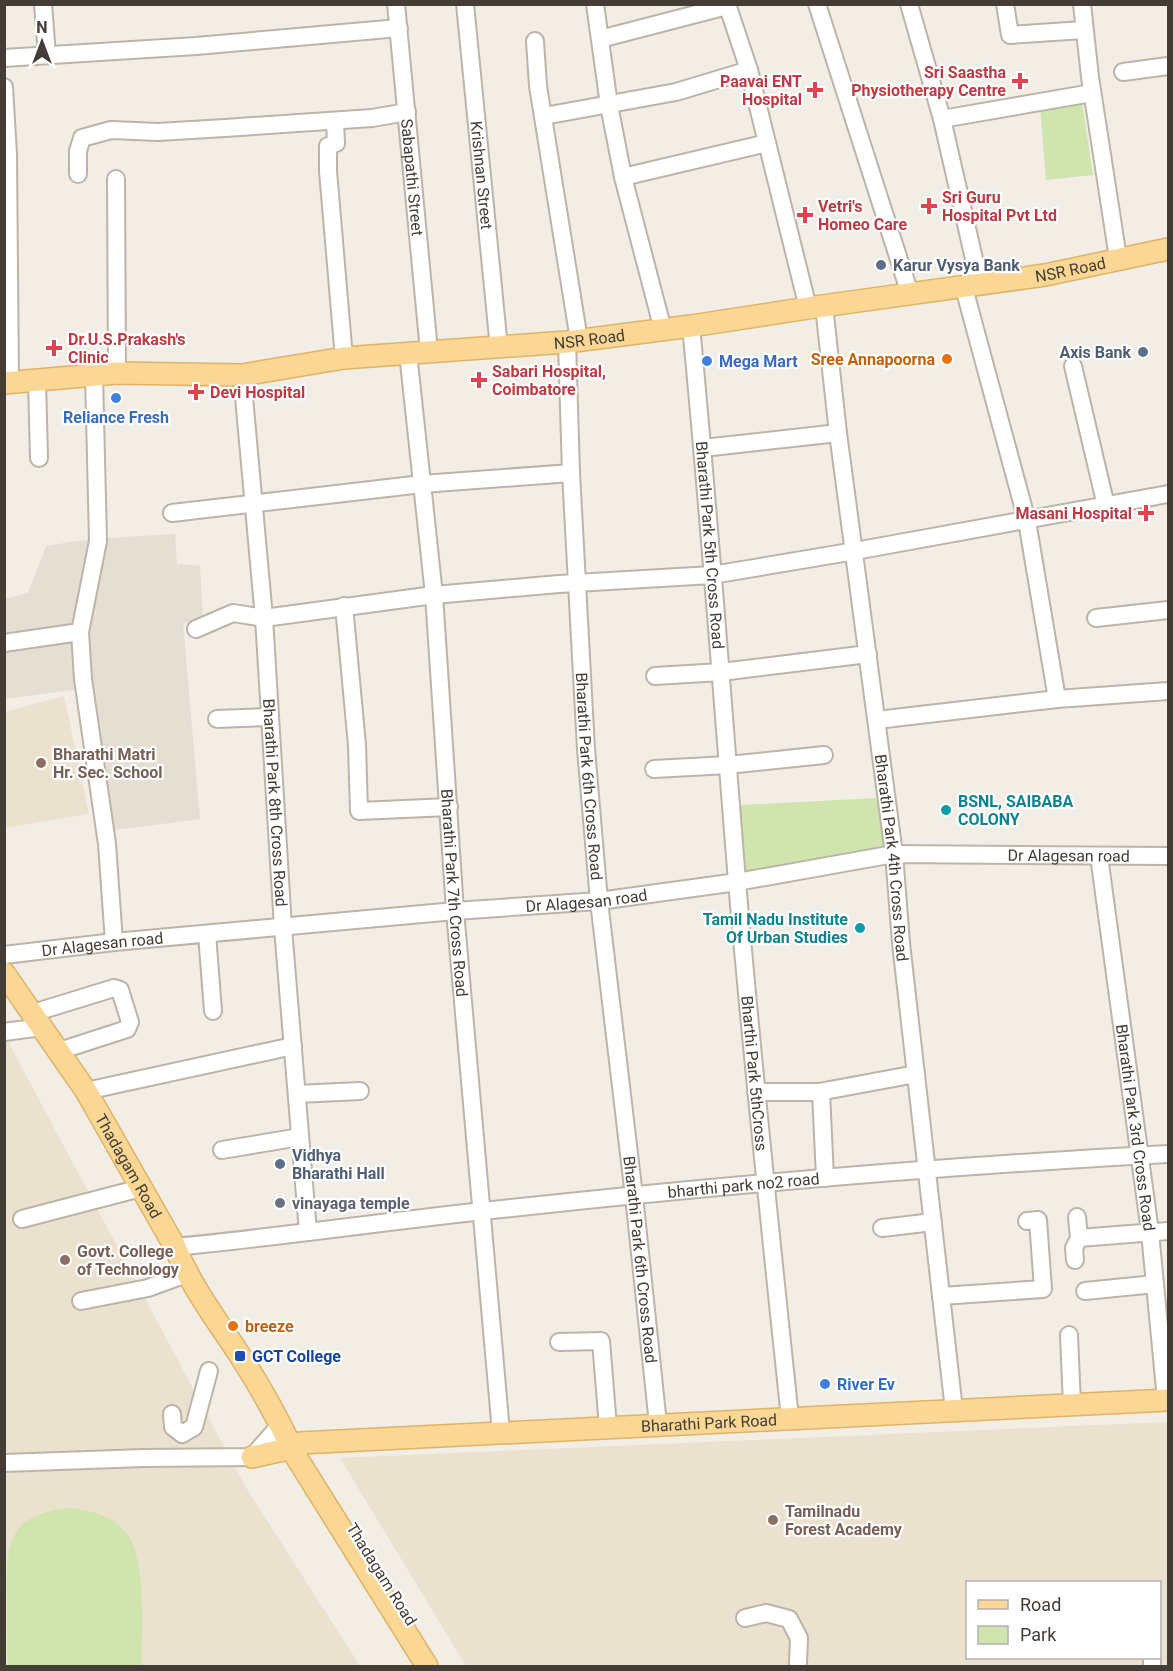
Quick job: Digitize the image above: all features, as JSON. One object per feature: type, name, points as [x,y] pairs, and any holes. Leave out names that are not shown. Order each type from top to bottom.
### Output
[{"type":"main road","name":"NSR Road","points":[[7,383],[117,373],[242,375],[344,358],[573,341],[691,327],[1045,275],[1168,249]]},
{"type":"main road","name":"Thadagam Road","points":[[4,973],[86,1091],[175,1247],[186,1274],[296,1445],[426,1666]]},
{"type":"main road","name":"Bharathi Park Road","points":[[252,1457],[296,1445],[501,1432],[1167,1400]]},
{"type":"main road","name":"Thadagam Road","points":[[296,1445],[307,1449],[375,1564],[441,1666]]},
{"type":"street","points":[[43,4],[47,55]]},
{"type":"street","name":"Sabapathi Street","points":[[396,4],[407,112],[419,352]]},
{"type":"street","name":"Krishnan Street","points":[[465,4],[498,348]]},
{"type":"street","points":[[595,4],[609,105],[623,177],[663,330]]},
{"type":"street","points":[[817,4],[910,294]]},
{"type":"street","points":[[909,4],[942,120],[972,286],[1026,521],[1057,699]]},
{"type":"street","points":[[1005,4],[1010,35],[1083,30]]},
{"type":"street","points":[[1082,4],[1083,30],[1118,258]]},
{"type":"street","points":[[600,39],[727,5]]},
{"type":"street","name":"Bharathi Park 4th Cross Road","points":[[727,5],[749,70],[767,143],[816,307],[838,433],[894,854],[901,943],[954,1410]]},
{"type":"street","points":[[4,58],[196,46],[399,28]]},
{"type":"street","name":"Bharathi Park 6th Cross Road","points":[[535,41],[538,86],[573,341],[571,473],[586,749],[599,901],[658,1424]]},
{"type":"street","points":[[1123,72],[1168,66]]},
{"type":"street","points":[[544,117],[676,92],[749,70]]},
{"type":"street","points":[[4,87],[8,154],[7,383]]},
{"type":"street","points":[[942,120],[1092,93]]},
{"type":"street","points":[[78,174],[78,151],[82,138],[111,130],[158,132],[335,121],[407,112]]},
{"type":"street","points":[[335,121],[336,143],[328,146],[328,171],[344,358]]},
{"type":"street","points":[[623,177],[767,143]]},
{"type":"street","points":[[116,179],[117,373]]},
{"type":"street","name":"Bharathi Park 5th Cross Road","points":[[691,327],[728,765]]},
{"type":"street","name":"Bharathi Park 7th Cross Road","points":[[419,352],[422,484],[434,595],[456,911],[501,1432]]},
{"type":"street","points":[[1073,366],[1106,506]]},
{"type":"street","points":[[94,375],[98,541],[80,632],[83,679],[107,844],[114,942]]},
{"type":"street","name":"Bharathi Park 8th Cross Road","points":[[242,375],[264,618],[283,928],[308,1232]]},
{"type":"street","points":[[37,381],[39,458]]},
{"type":"street","points":[[703,448],[838,433]]},
{"type":"street","points":[[172,513],[422,484],[571,473]]},
{"type":"street","points":[[196,629],[233,613],[264,618],[434,595],[712,575],[855,552],[1168,494]]},
{"type":"street","points":[[344,606],[357,746],[359,811],[449,807]]},
{"type":"street","points":[[1096,618],[1168,610]]},
{"type":"street","points":[[4,643],[80,632]]},
{"type":"street","points":[[655,676],[721,672],[868,654]]},
{"type":"street","points":[[877,720],[1057,699],[1168,691]]},
{"type":"street","points":[[217,719],[270,717]]},
{"type":"street","points":[[654,769],[728,765],[824,755]]},
{"type":"street","name":"Bharthi Park 5thCross","points":[[728,765],[756,1092],[790,1418]]},
{"type":"street","name":"Dr Alagesan road","points":[[4,954],[456,911],[599,901],[737,882],[894,854],[1168,856]]},
{"type":"street","name":"Bharathi Park 3rd Cross Road","points":[[1099,856],[1150,1232],[1160,1289],[1167,1400]]},
{"type":"street","points":[[207,934],[213,1011]]},
{"type":"street","points":[[4,1032],[114,988],[120,990],[130,1022],[127,1029],[59,1051]]},
{"type":"street","points":[[86,1091],[293,1046]]},
{"type":"street","points":[[756,1092],[821,1092],[916,1074]]},
{"type":"street","points":[[297,1094],[360,1090]]},
{"type":"street","points":[[821,1092],[825,1178]]},
{"type":"street","points":[[222,1150],[300,1137]]},
{"type":"street","name":"bharthi park no2 road","points":[[175,1247],[260,1239],[483,1211],[825,1178],[1168,1154]]},
{"type":"street","points":[[22,1219],[141,1188]]},
{"type":"street","points":[[1075,1260],[1074,1248],[1079,1238],[1077,1217]]},
{"type":"street","points":[[942,1296],[1043,1289],[1038,1220],[1027,1221]]},
{"type":"street","points":[[882,1228],[933,1222]]},
{"type":"street","points":[[1079,1238],[1168,1230]]},
{"type":"street","points":[[81,1300],[148,1288],[186,1274]]},
{"type":"street","points":[[1085,1291],[1160,1289]]},
{"type":"street","points":[[1069,1335],[1072,1405]]},
{"type":"street","points":[[559,1342],[601,1341],[608,1427]]},
{"type":"street","points":[[182,1434],[194,1427],[209,1371]]},
{"type":"street","points":[[172,1414],[173,1427],[182,1434]]},
{"type":"street","points":[[4,1463],[252,1457],[281,1424]]},
{"type":"street","points":[[182,1434],[182,1457]]},
{"type":"street","points":[[745,1618],[766,1613],[789,1619],[799,1638],[798,1663]]},
{"type":"shaded area","points":[[175,534],[177,564],[200,566],[203,622],[183,623],[200,819],[108,831],[87,688],[5,699],[4,599],[28,593],[46,546],[91,539]]},
{"type":"shaded area","name":"Bharathi Matri Hr. Sec. School","points":[[64,696],[89,814],[5,828],[5,712]]},
{"type":"shaded area","name":"Govt. College of Technology","points":[[4,1034],[245,1486],[360,1666],[5,1666]]},
{"type":"shaded area","name":"Tamilnadu Forest Academy","points":[[1168,1422],[1168,1666],[466,1666],[340,1458]]},
{"type":"green space","points":[[1082,102],[1093,175],[1046,180],[1040,106]]},
{"type":"green space","points":[[876,798],[889,850],[742,875],[741,805]]},
{"type":"green space","points":[[72,1508],[108,1518],[123,1530],[131,1541],[140,1574],[142,1666],[8,1666],[8,1560],[16,1533],[23,1524],[35,1516]]},
{"type":"place","name":"Sri Saastha Physiotherapy Centre","points":[[1020,81]]},
{"type":"place","name":"Paavai ENT Hospital","points":[[815,90]]},
{"type":"place","name":"Sri Guru Hospital Pvt Ltd","points":[[929,206]]},
{"type":"place","name":"Vetri's Homeo Care","points":[[805,215]]},
{"type":"place","name":"Karur Vysya Bank","points":[[881,265]]},
{"type":"place","name":"Dr.U.S.Prakash's Clinic","points":[[54,348]]},
{"type":"place","name":"Axis Bank","points":[[1143,352]]},
{"type":"place","name":"Sree Annapoorna","points":[[947,359]]},
{"type":"place","name":"Mega Mart","points":[[707,361]]},
{"type":"place","name":"Sabari Hospital, Coimbatore","points":[[479,380]]},
{"type":"place","name":"Devi Hospital","points":[[196,392]]},
{"type":"place","name":"Reliance Fresh","points":[[116,398]]},
{"type":"place","name":"Masani Hospital","points":[[1146,513]]},
{"type":"place","name":"Bharathi Matri Hr. Sec. School","points":[[41,763]]},
{"type":"place","name":"BSNL, SAIBABA COLONY","points":[[946,810]]},
{"type":"place","name":"Tamil Nadu Institute Of Urban Studies","points":[[860,928]]},
{"type":"place","name":"Vidhya Bharathi Hall","points":[[280,1164]]},
{"type":"place","name":"vinayaga temple","points":[[280,1203]]},
{"type":"place","name":"Govt. College of Technology","points":[[65,1260]]},
{"type":"place","name":"breeze","points":[[233,1326]]},
{"type":"place","name":"GCT College","points":[[240,1356]]},
{"type":"place","name":"River Ev","points":[[825,1384]]},
{"type":"place","name":"Tamilnadu Forest Academy","points":[[773,1520]]}]
